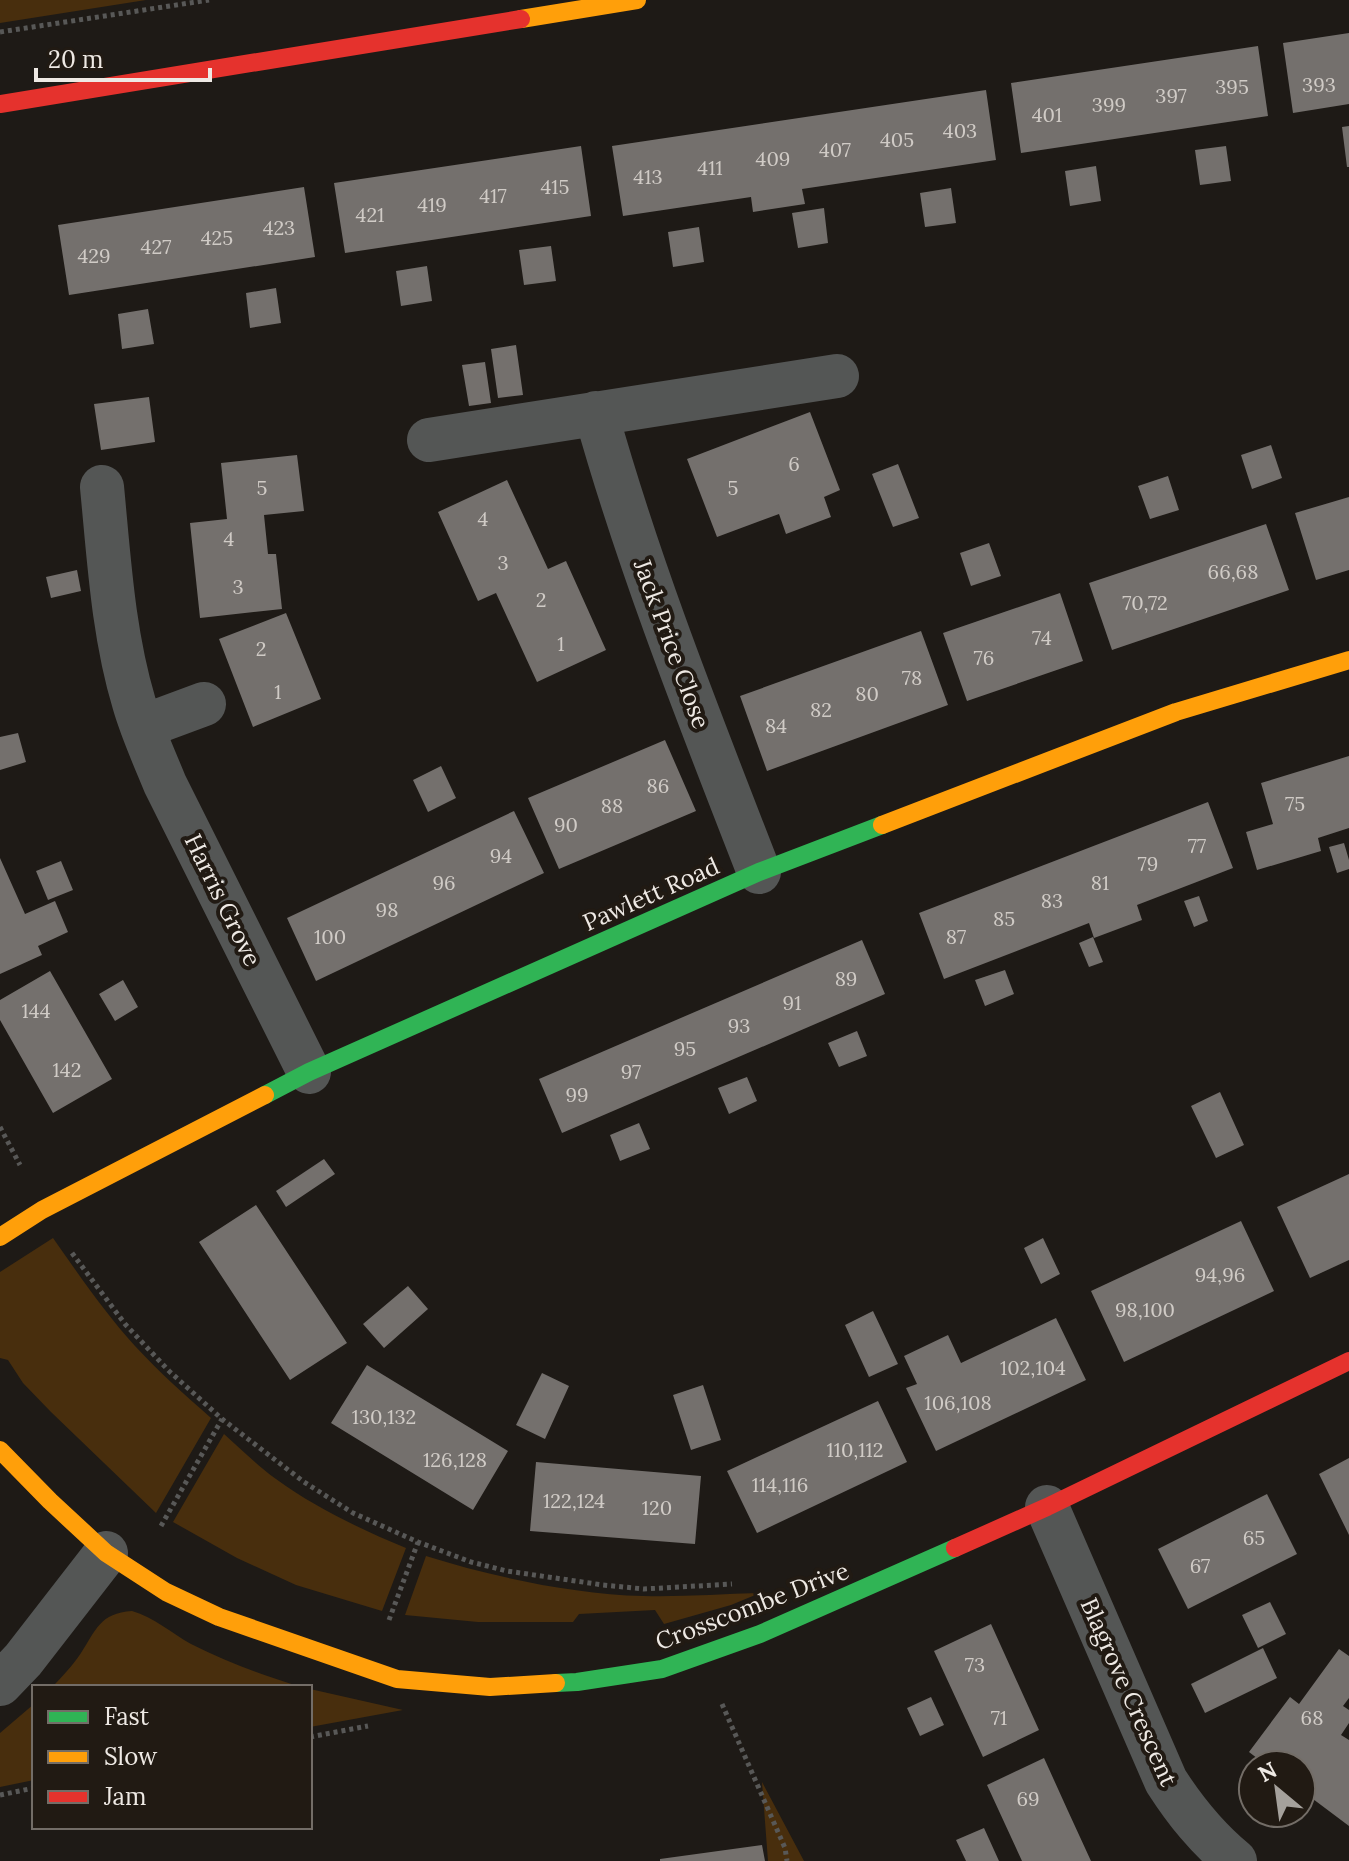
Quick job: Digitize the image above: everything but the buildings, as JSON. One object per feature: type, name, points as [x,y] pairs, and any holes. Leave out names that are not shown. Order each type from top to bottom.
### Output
[{"type":"street","points":[[0,104],[629,1]]},
{"type":"street","points":[[429,440],[837,376]]},
{"type":"street","name":"Jack Price Close","points":[[596,413],[655,600],[759,872]]},
{"type":"street","name":"Harris Grove","points":[[102,487],[118,632],[142,727],[165,784],[309,1072]]},
{"type":"street","name":"Pawlett Road","points":[[0,1237],[42,1210],[309,1072],[759,872],[1176,712],[1349,660]]},
{"type":"street","points":[[142,727],[204,704]]},
{"type":"street","name":"Crosscombe Drive","points":[[0,1450],[50,1501],[120,1562],[166,1592],[219,1617],[397,1679],[490,1687],[577,1682],[662,1669],[760,1634],[1047,1507],[1349,1361]]},
{"type":"street","name":"Blagrove Crescent","points":[[1047,1507],[1166,1781],[1189,1816],[1235,1861]]},
{"type":"street","points":[[0,1684],[120,1562]]},
{"type":"path","points":[[0,32],[209,0]]},
{"type":"path","points":[[0,1127],[42,1210],[125,1324],[169,1371],[222,1419],[304,1482],[353,1513],[471,1562],[507,1571],[644,1589],[744,1584]]},
{"type":"path","points":[[120,1562],[222,1419]]},
{"type":"path","points":[[371,1670],[418,1542]]},
{"type":"path","points":[[707,1653],[723,1706],[785,1848],[787,1861]]},
{"type":"path","points":[[0,1795],[32,1788]]},
{"type":"shaded area","points":[[0,0],[146,0],[0,23]]},
{"type":"shaded area","points":[[53,1238],[92,1294],[144,1356],[211,1418],[156,1513],[51,1412],[23,1383],[8,1360],[0,1358],[0,1272]]},
{"type":"shaded area","points":[[224,1434],[269,1474],[307,1499],[406,1548],[382,1611],[296,1585],[237,1558],[173,1522]]},
{"type":"shaded area","points":[[426,1556],[506,1577],[616,1595],[760,1593],[731,1605],[664,1624],[655,1610],[579,1614],[573,1622],[478,1622],[405,1615]]},
{"type":"shaded area","points":[[132,1611],[148,1617],[218,1657],[296,1685],[54,1685],[100,1624],[121,1612]]},
{"type":"shaded area","points":[[312,1689],[403,1710],[312,1727]]},
{"type":"shaded area","points":[[32,1706],[32,1780],[0,1787],[0,1733]]},
{"type":"shaded area","points":[[762,1782],[804,1861],[768,1861]]},
{"type":"traffic: fast","points":[[265,1095],[309,1072],[759,872],[882,825]]},
{"type":"traffic: fast","points":[[556,1683],[662,1669],[760,1634],[955,1548]]},
{"type":"traffic: slow","points":[[521,19],[637,0]]},
{"type":"traffic: slow","points":[[882,825],[1176,712],[1349,660]]},
{"type":"traffic: slow","points":[[0,1237],[42,1210],[265,1095]]},
{"type":"traffic: slow","points":[[0,1450],[106,1553],[166,1592],[219,1617],[397,1679],[490,1687],[556,1683]]},
{"type":"traffic: jam","points":[[0,104],[521,19]]},
{"type":"traffic: jam","points":[[955,1548],[1047,1507],[1349,1361]]}]
